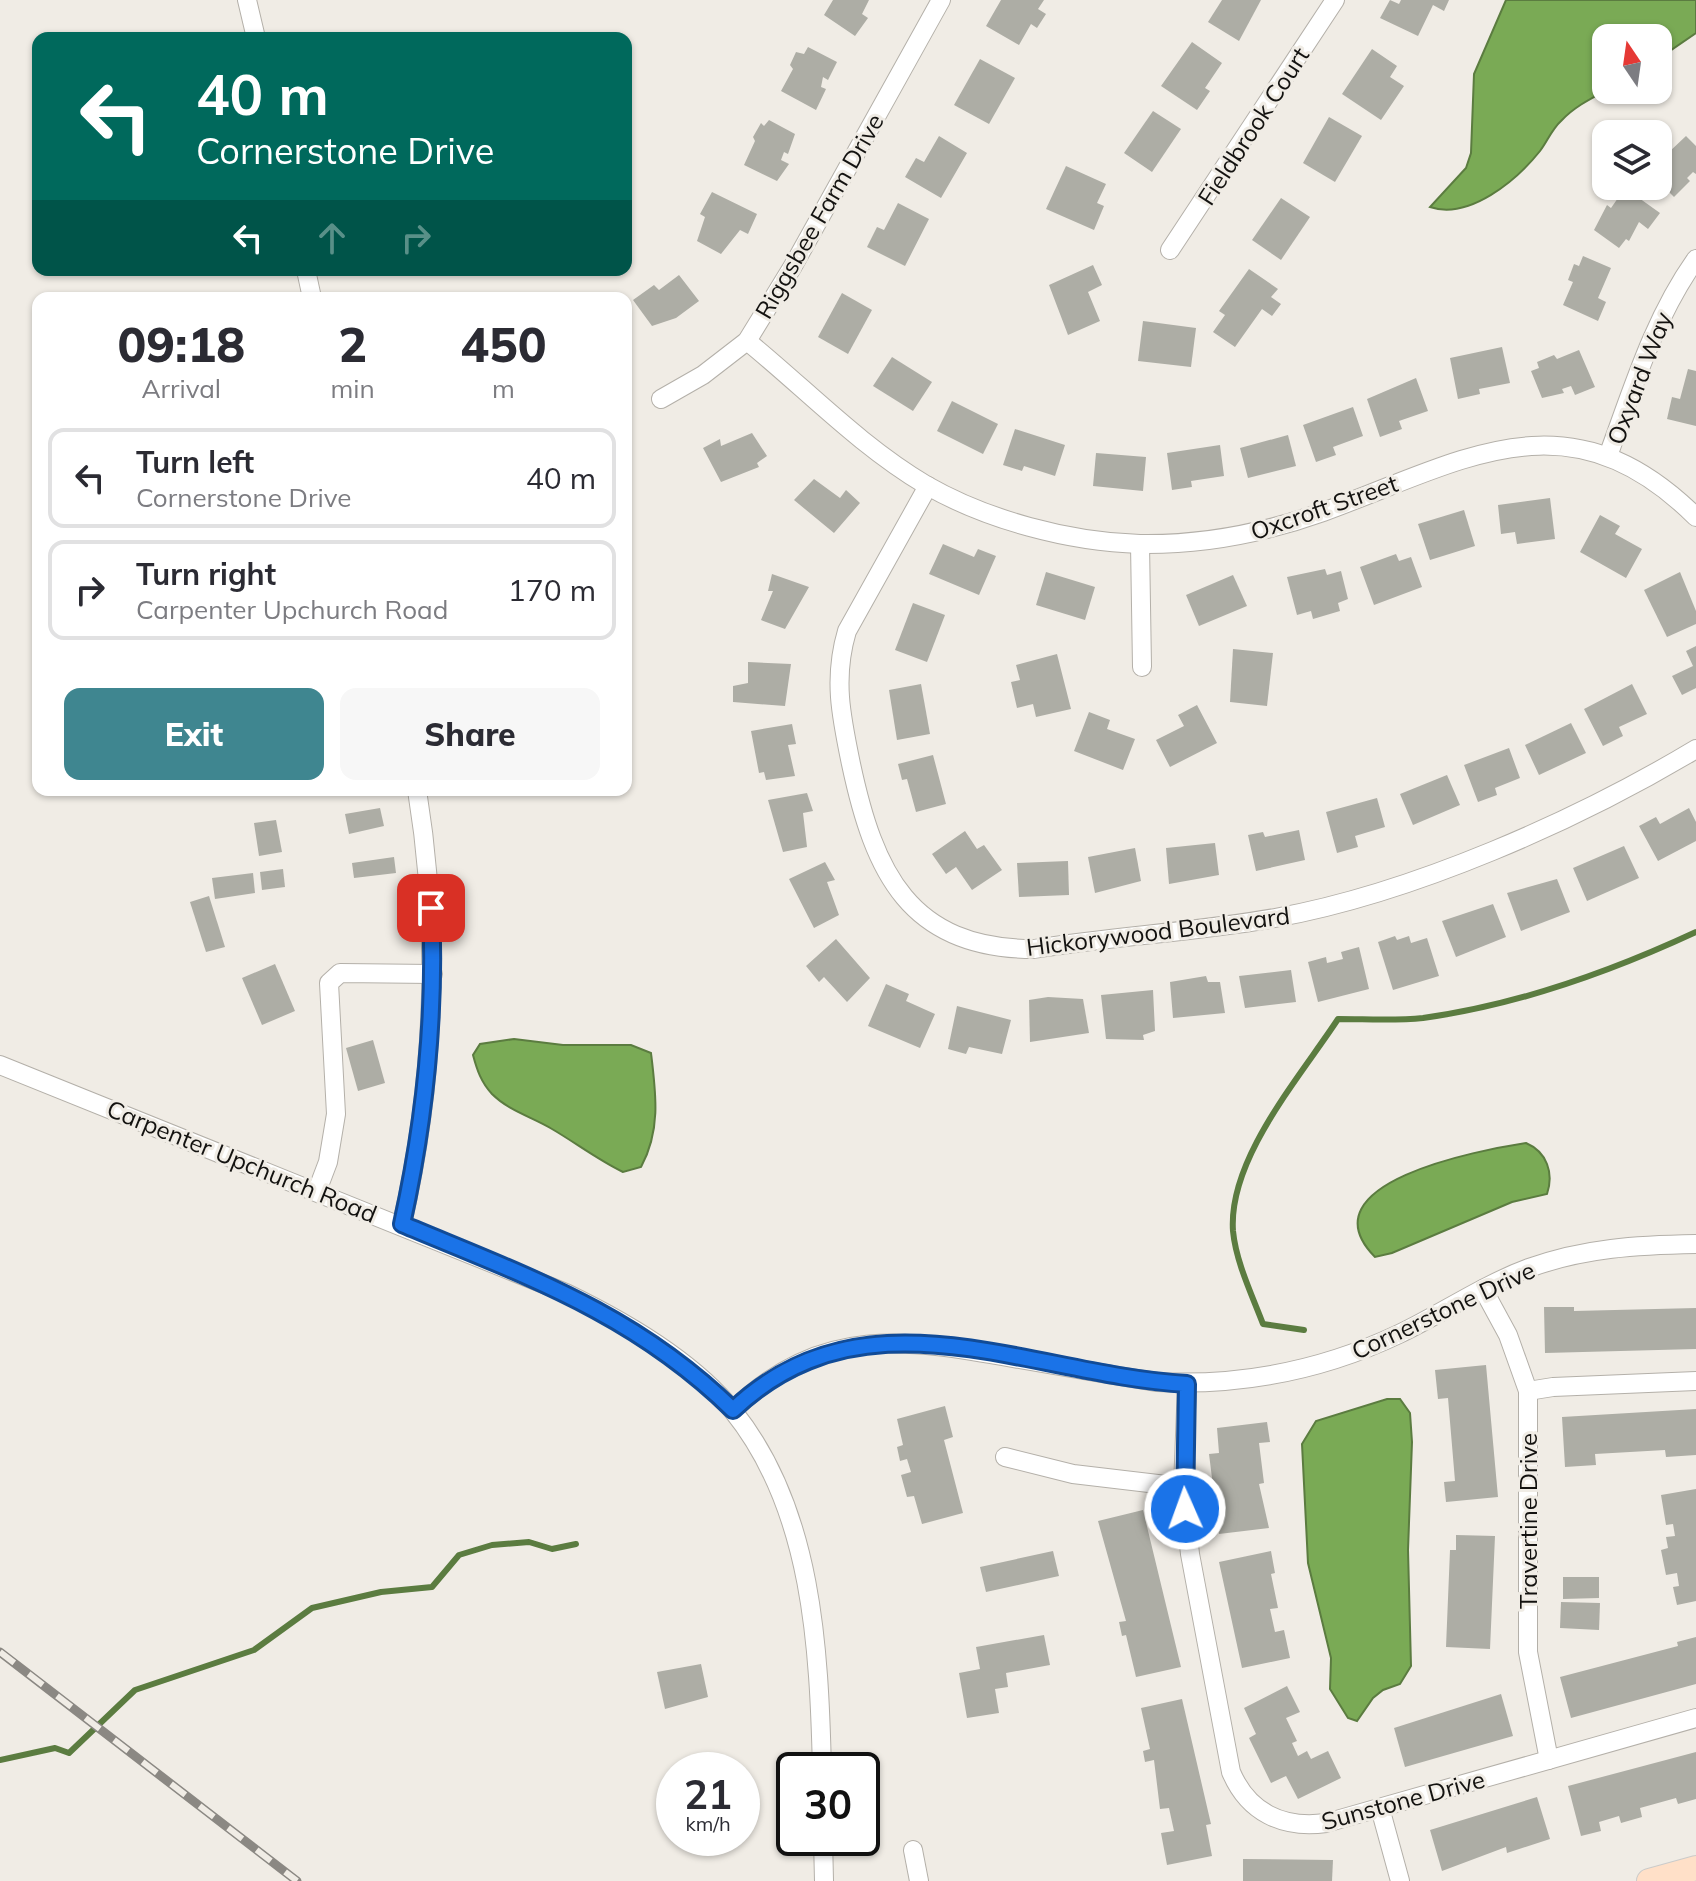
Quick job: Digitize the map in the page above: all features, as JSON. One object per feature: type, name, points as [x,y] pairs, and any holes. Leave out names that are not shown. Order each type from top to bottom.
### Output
[{"type":"main road","points":[[1649,1881],[1696,1868]]},
{"type":"street","points":[[247,0],[255,32]]},
{"type":"street","name":"Riggsbee Farm Drive","points":[[661,399],[703,375],[747,341],[793,266],[941,0]]},
{"type":"street","name":"Fieldbrook Court","points":[[1170,250],[1335,0]]},
{"type":"street","name":"Oxyard Way","points":[[1608,456],[1656,328],[1673,293],[1696,259]]},
{"type":"street","name":"Oxcroft Street","points":[[747,341],[856,434],[928,486],[961,502],[1032,526],[1140,544],[1240,536],[1283,525],[1466,456],[1511,446],[1569,448],[1608,456],[1666,489],[1696,517]]},
{"type":"street","name":"Hickorywood Boulevard","points":[[928,486],[847,631],[840,656],[838,701],[862,812],[884,871],[893,885],[928,918],[968,939],[992,946],[1034,949],[1301,912],[1386,889],[1526,835],[1636,784],[1696,749]]},
{"type":"street","points":[[1140,544],[1142,667]]},
{"type":"street","points":[[402,1224],[426,1094],[433,974],[427,852],[418,796]]},
{"type":"street","points":[[317,1191],[331,1153],[336,1114],[329,983],[340,973],[433,974]]},
{"type":"street","name":"Carpenter Upchurch Road","points":[[0,1065],[402,1224],[603,1311],[644,1336],[733,1410],[760,1450],[781,1495],[797,1543],[815,1638],[821,1752]]},
{"type":"street","name":"Cornerstone Drive","points":[[733,1410],[762,1382],[788,1368],[819,1355],[875,1343],[930,1343],[1157,1382],[1187,1384],[1280,1374],[1342,1357],[1401,1333],[1531,1267],[1572,1255],[1625,1246],[1696,1244]]},
{"type":"street","name":"Travertine Drive","points":[[1483,1289],[1508,1335],[1528,1391],[1528,1652],[1549,1760]]},
{"type":"street","points":[[1528,1391],[1553,1387],[1696,1381]]},
{"type":"street","name":"Sunstone Drive","points":[[1187,1384],[1183,1487],[1190,1554],[1226,1751],[1238,1789],[1264,1814],[1305,1826],[1380,1808],[1696,1718]]},
{"type":"street","points":[[1005,1457],[1073,1474],[1183,1487]]},
{"type":"street","points":[[1380,1808],[1400,1881]]},
{"type":"street","points":[[913,1850],[919,1881]]},
{"type":"street","points":[[823,1856],[824,1881]]},
{"type":"shaded area","points":[[1506,0],[1696,0],[1696,33],[1672,49],[1672,24],[1592,24],[1592,98],[1566,116],[1530,163],[1491,195],[1460,208],[1445,210],[1430,207],[1466,168],[1471,153],[1474,74]]},
{"type":"shaded area","points":[[514,1039],[563,1045],[631,1045],[651,1053],[654,1125],[641,1167],[623,1172],[492,1094],[480,1076],[473,1055],[480,1044]]},
{"type":"shaded area","points":[[1526,1143],[1539,1152],[1547,1164],[1550,1178],[1547,1194],[1512,1202],[1392,1253],[1375,1257],[1359,1231],[1361,1209],[1379,1190],[1406,1175],[1439,1163]]},
{"type":"shaded area","points":[[1387,1399],[1400,1399],[1410,1413],[1412,1442],[1408,1550],[1411,1666],[1400,1684],[1383,1690],[1373,1698],[1357,1721],[1348,1718],[1330,1689],[1331,1658],[1308,1563],[1302,1444],[1316,1421]]},
{"type":"building","points":[[833,0],[869,0],[862,14],[868,18],[855,36],[824,15]]},
{"type":"building","points":[[1001,0],[1044,0],[1038,9],[1046,14],[1037,28],[1031,24],[1019,45],[986,26]]},
{"type":"building","points":[[1222,0],[1261,0],[1239,41],[1208,22]]},
{"type":"building","points":[[1390,0],[1399,4],[1401,0],[1449,0],[1444,11],[1433,5],[1418,36],[1380,18]]},
{"type":"building","points":[[1192,42],[1222,63],[1205,88],[1210,91],[1197,110],[1161,86]]},
{"type":"building","points":[[808,47],[837,62],[828,80],[823,77],[821,87],[826,89],[816,110],[781,91],[793,69],[790,65],[796,52],[804,54]]},
{"type":"building","points":[[1372,49],[1397,66],[1390,77],[1404,86],[1381,120],[1342,94]]},
{"type":"building","points":[[980,59],[1015,78],[989,124],[954,105]]},
{"type":"building","points":[[1153,111],[1181,129],[1152,172],[1124,153]]},
{"type":"building","points":[[1329,117],[1362,136],[1335,182],[1303,163]]},
{"type":"building","points":[[769,120],[795,134],[788,154],[784,152],[781,160],[789,164],[777,181],[744,165],[755,141],[753,137],[761,123],[764,126]]},
{"type":"building","points":[[939,136],[967,153],[941,198],[905,177],[916,158],[924,162]]},
{"type":"building","points":[[1686,136],[1696,146],[1696,174],[1693,172],[1687,178],[1690,181],[1674,197],[1672,195],[1672,149]]},
{"type":"building","points":[[1066,166],[1106,184],[1097,203],[1104,206],[1094,230],[1046,209]]},
{"type":"building","points":[[712,192],[757,214],[748,234],[740,230],[721,254],[697,241],[705,217],[700,214]]},
{"type":"building","points":[[1281,198],[1310,217],[1281,260],[1252,240]]},
{"type":"building","points":[[1617,200],[1642,200],[1660,213],[1648,229],[1639,222],[1629,241],[1626,239],[1619,248],[1594,230],[1607,205],[1611,208]]},
{"type":"building","points":[[898,203],[929,219],[905,266],[867,247],[877,227],[884,230]]},
{"type":"building","points":[[1583,256],[1611,268],[1598,298],[1606,302],[1598,321],[1563,305],[1573,282],[1568,280],[1574,264],[1579,266]]},
{"type":"building","points":[[1093,265],[1102,285],[1088,292],[1100,321],[1068,335],[1049,285]]},
{"type":"building","points":[[1249,269],[1278,289],[1271,297],[1281,304],[1272,316],[1262,309],[1235,347],[1213,332],[1225,315],[1219,311]]},
{"type":"building","points":[[679,275],[699,301],[676,318],[652,326],[633,300],[654,285],[659,290]]},
{"type":"building","points":[[842,293],[872,310],[848,354],[818,337]]},
{"type":"building","points":[[1143,321],[1196,328],[1191,367],[1138,361]]},
{"type":"building","points":[[1502,347],[1510,383],[1479,389],[1480,394],[1458,399],[1450,358]]},
{"type":"building","points":[[1579,350],[1595,387],[1575,395],[1571,386],[1562,389],[1564,393],[1542,398],[1531,371],[1539,368],[1537,362],[1554,355],[1557,359]]},
{"type":"building","points":[[892,357],[932,382],[913,411],[873,386]]},
{"type":"building","points":[[1688,369],[1696,371],[1696,426],[1667,419],[1672,397],[1680,399]]},
{"type":"building","points":[[1416,378],[1428,411],[1399,421],[1402,429],[1380,437],[1367,399]]},
{"type":"building","points":[[952,401],[998,424],[983,454],[937,431]]},
{"type":"building","points":[[1353,407],[1363,436],[1333,447],[1336,455],[1316,462],[1303,425]]},
{"type":"building","points":[[1015,429],[1065,445],[1055,476],[1024,466],[1022,471],[1003,465]]},
{"type":"building","points":[[752,433],[767,456],[757,463],[759,467],[721,482],[703,448],[720,439],[721,446]]},
{"type":"building","points":[[1288,435],[1296,466],[1248,478],[1240,448]]},
{"type":"building","points":[[1220,445],[1224,476],[1191,481],[1192,487],[1172,490],[1167,453]]},
{"type":"building","points":[[1096,453],[1146,457],[1143,491],[1093,486]]},
{"type":"building","points":[[814,479],[840,498],[846,490],[860,503],[834,533],[794,500]]},
{"type":"building","points":[[1550,498],[1555,539],[1517,544],[1515,532],[1501,534],[1498,505]]},
{"type":"building","points":[[1464,510],[1475,546],[1430,560],[1418,524]]},
{"type":"building","points":[[1600,515],[1620,526],[1615,534],[1642,549],[1626,578],[1580,552]]},
{"type":"building","points":[[943,544],[974,557],[978,549],[996,556],[979,595],[929,574]]},
{"type":"building","points":[[1396,554],[1399,561],[1411,557],[1422,587],[1374,605],[1360,567]]},
{"type":"building","points":[[1325,569],[1327,575],[1341,571],[1348,599],[1338,603],[1340,611],[1313,619],[1311,611],[1297,615],[1287,577]]},
{"type":"building","points":[[1046,572],[1095,587],[1085,620],[1036,605]]},
{"type":"building","points":[[1680,572],[1696,611],[1696,624],[1667,637],[1644,590]]},
{"type":"building","points":[[772,574],[809,587],[785,629],[761,620],[773,591],[768,591]]},
{"type":"building","points":[[1233,575],[1247,606],[1199,626],[1186,595]]},
{"type":"building","points":[[913,603],[945,615],[927,662],[895,650]]},
{"type":"building","points":[[1696,646],[1696,688],[1682,695],[1672,676],[1693,666],[1686,651]]},
{"type":"building","points":[[1233,649],[1273,653],[1267,706],[1230,702]]},
{"type":"building","points":[[1057,654],[1071,709],[1036,717],[1033,704],[1017,708],[1011,682],[1020,680],[1016,665]]},
{"type":"building","points":[[748,662],[791,664],[785,706],[733,702],[733,686],[748,683]]},
{"type":"building","points":[[921,684],[930,734],[897,740],[889,690]]},
{"type":"building","points":[[1632,684],[1647,714],[1619,727],[1623,736],[1603,746],[1584,709]]},
{"type":"building","points":[[1197,705],[1217,743],[1170,767],[1156,740],[1184,726],[1178,715]]},
{"type":"building","points":[[1089,712],[1110,720],[1107,729],[1135,739],[1123,770],[1074,751]]},
{"type":"building","points":[[1571,723],[1586,753],[1539,775],[1525,745]]},
{"type":"building","points":[[792,724],[796,744],[788,745],[795,776],[766,780],[764,772],[759,773],[751,731]]},
{"type":"building","points":[[1509,748],[1520,778],[1495,788],[1497,795],[1478,802],[1464,765]]},
{"type":"building","points":[[933,755],[946,804],[916,812],[907,779],[902,780],[898,764]]},
{"type":"building","points":[[1447,775],[1460,805],[1413,825],[1400,794]]},
{"type":"building","points":[[807,793],[813,811],[803,813],[807,847],[783,852],[768,800]]},
{"type":"building","points":[[1377,798],[1385,827],[1355,836],[1358,847],[1337,853],[1326,812]]},
{"type":"building","points":[[380,808],[384,826],[349,834],[345,814]]},
{"type":"building","points":[[1689,808],[1696,822],[1696,841],[1658,861],[1639,826],[1656,817],[1660,824]]},
{"type":"building","points":[[276,820],[282,852],[259,856],[254,823]]},
{"type":"building","points":[[1299,830],[1305,860],[1256,871],[1248,835],[1263,832],[1265,837]]},
{"type":"building","points":[[965,831],[977,849],[984,845],[1002,870],[972,890],[956,867],[946,874],[932,854]]},
{"type":"building","points":[[1215,843],[1219,875],[1169,884],[1166,848]]},
{"type":"building","points":[[1624,846],[1639,878],[1587,901],[1573,868]]},
{"type":"building","points":[[1135,848],[1141,881],[1095,893],[1088,857]]},
{"type":"building","points":[[394,857],[396,873],[354,878],[352,863]]},
{"type":"building","points":[[1068,861],[1069,895],[1019,897],[1017,863]]},
{"type":"building","points":[[825,862],[835,880],[827,882],[839,915],[814,928],[789,879]]},
{"type":"building","points":[[283,869],[285,887],[262,890],[260,872]]},
{"type":"building","points":[[253,873],[255,893],[215,899],[212,878]]},
{"type":"building","points":[[1557,879],[1570,912],[1521,931],[1507,893]]},
{"type":"building","points":[[209,896],[225,947],[206,952],[190,902]]},
{"type":"building","points":[[1493,904],[1506,937],[1456,957],[1442,921]]},
{"type":"building","points":[[1395,936],[1397,940],[1409,936],[1411,943],[1427,938],[1439,976],[1393,990],[1378,942]]},
{"type":"building","points":[[836,939],[870,978],[847,1002],[824,977],[819,982],[806,966]]},
{"type":"building","points":[[1359,947],[1369,989],[1318,1002],[1308,962],[1326,957],[1327,963],[1343,959],[1341,952]]},
{"type":"building","points":[[275,964],[295,1011],[262,1025],[242,978]]},
{"type":"building","points":[[1291,970],[1296,1002],[1245,1008],[1239,976]]},
{"type":"building","points":[[1206,976],[1208,982],[1220,982],[1225,1013],[1173,1018],[1170,982]]},
{"type":"building","points":[[886,984],[909,994],[906,1001],[935,1014],[920,1048],[868,1026]]},
{"type":"building","points":[[1153,990],[1155,1031],[1143,1035],[1144,1040],[1106,1039],[1101,995]]},
{"type":"building","points":[[1048,997],[1083,999],[1089,1033],[1030,1042],[1029,1000]]},
{"type":"building","points":[[957,1006],[1011,1020],[1002,1054],[969,1047],[966,1054],[948,1049]]},
{"type":"building","points":[[373,1040],[385,1083],[358,1091],[346,1048]]},
{"type":"building","points":[[1544,1307],[1574,1307],[1574,1311],[1696,1308],[1696,1349],[1545,1353]]},
{"type":"building","points":[[1486,1365],[1498,1497],[1446,1502],[1444,1482],[1455,1481],[1448,1398],[1438,1399],[1435,1370]]},
{"type":"building","points":[[945,1406],[953,1437],[944,1440],[963,1513],[922,1524],[914,1496],[907,1497],[901,1475],[911,1472],[907,1459],[900,1461],[897,1447],[903,1445],[897,1419]]},
{"type":"building","points":[[1696,1409],[1696,1455],[1666,1457],[1665,1450],[1595,1454],[1596,1465],[1565,1467],[1562,1417]]},
{"type":"building","points":[[1267,1422],[1270,1442],[1259,1443],[1264,1483],[1259,1484],[1269,1528],[1219,1534],[1209,1454],[1219,1453],[1217,1428]]},
{"type":"building","points":[[1696,1489],[1696,1601],[1677,1605],[1673,1587],[1679,1586],[1677,1573],[1666,1575],[1661,1550],[1668,1548],[1666,1537],[1675,1536],[1673,1524],[1666,1525],[1661,1495]]},
{"type":"building","points":[[1143,1510],[1181,1667],[1136,1677],[1126,1635],[1122,1636],[1119,1622],[1126,1621],[1098,1521]]},
{"type":"building","points":[[1456,1535],[1495,1536],[1490,1649],[1446,1647],[1450,1550],[1456,1550]]},
{"type":"building","points":[[1053,1551],[1059,1576],[986,1592],[980,1567]]},
{"type":"building","points":[[1271,1551],[1275,1573],[1271,1574],[1278,1608],[1270,1609],[1275,1632],[1284,1630],[1290,1658],[1242,1668],[1219,1562]]},
{"type":"building","points":[[1563,1577],[1599,1577],[1599,1598],[1563,1599]]},
{"type":"building","points":[[1561,1602],[1600,1603],[1599,1630],[1560,1628]]},
{"type":"building","points":[[1044,1635],[1050,1665],[1006,1673],[1008,1687],[995,1689],[999,1713],[967,1718],[959,1673],[980,1669],[976,1647]]},
{"type":"building","points":[[1696,1637],[1696,1684],[1571,1718],[1560,1677],[1678,1646],[1677,1642]]},
{"type":"building","points":[[701,1664],[708,1697],[665,1709],[657,1672]]},
{"type":"building","points":[[1287,1686],[1300,1712],[1286,1718],[1297,1741],[1292,1743],[1298,1756],[1307,1751],[1311,1759],[1328,1751],[1341,1778],[1298,1799],[1286,1776],[1271,1783],[1249,1738],[1256,1734],[1244,1708]]},
{"type":"building","points":[[1501,1694],[1513,1736],[1405,1767],[1394,1728]]},
{"type":"building","points":[[1182,1699],[1211,1824],[1206,1825],[1212,1856],[1167,1865],[1161,1833],[1174,1831],[1169,1808],[1160,1809],[1154,1760],[1145,1762],[1143,1751],[1150,1749],[1141,1708]]},
{"type":"building","points":[[1696,1752],[1696,1799],[1678,1804],[1676,1798],[1640,1808],[1642,1817],[1621,1823],[1619,1816],[1599,1822],[1601,1831],[1581,1836],[1568,1786]]},
{"type":"building","points":[[1537,1797],[1550,1839],[1507,1853],[1506,1847],[1442,1871],[1430,1830]]},
{"type":"building","points":[[1243,1859],[1333,1860],[1332,1881],[1243,1881]]},
{"type":"waterway","points":[[1304,1330],[1263,1324],[1237,1255],[1233,1231],[1235,1204],[1242,1176],[1269,1120],[1338,1019],[1423,1018],[1494,1005],[1597,973],[1696,932]]},
{"type":"waterway","points":[[0,1760],[55,1748],[69,1753],[135,1690],[254,1650],[312,1608],[381,1592],[432,1587],[459,1555],[492,1545],[529,1542],[552,1549],[576,1544]]},
{"type":"railway","points":[[0,1652],[297,1881]]},
{"type":"route","points":[[431,908],[432,1023],[426,1094],[417,1157],[402,1224],[603,1311],[644,1336],[712,1389],[733,1410],[762,1382],[819,1355],[875,1343],[904,1341],[1157,1382],[1187,1384],[1185,1509]]}]
